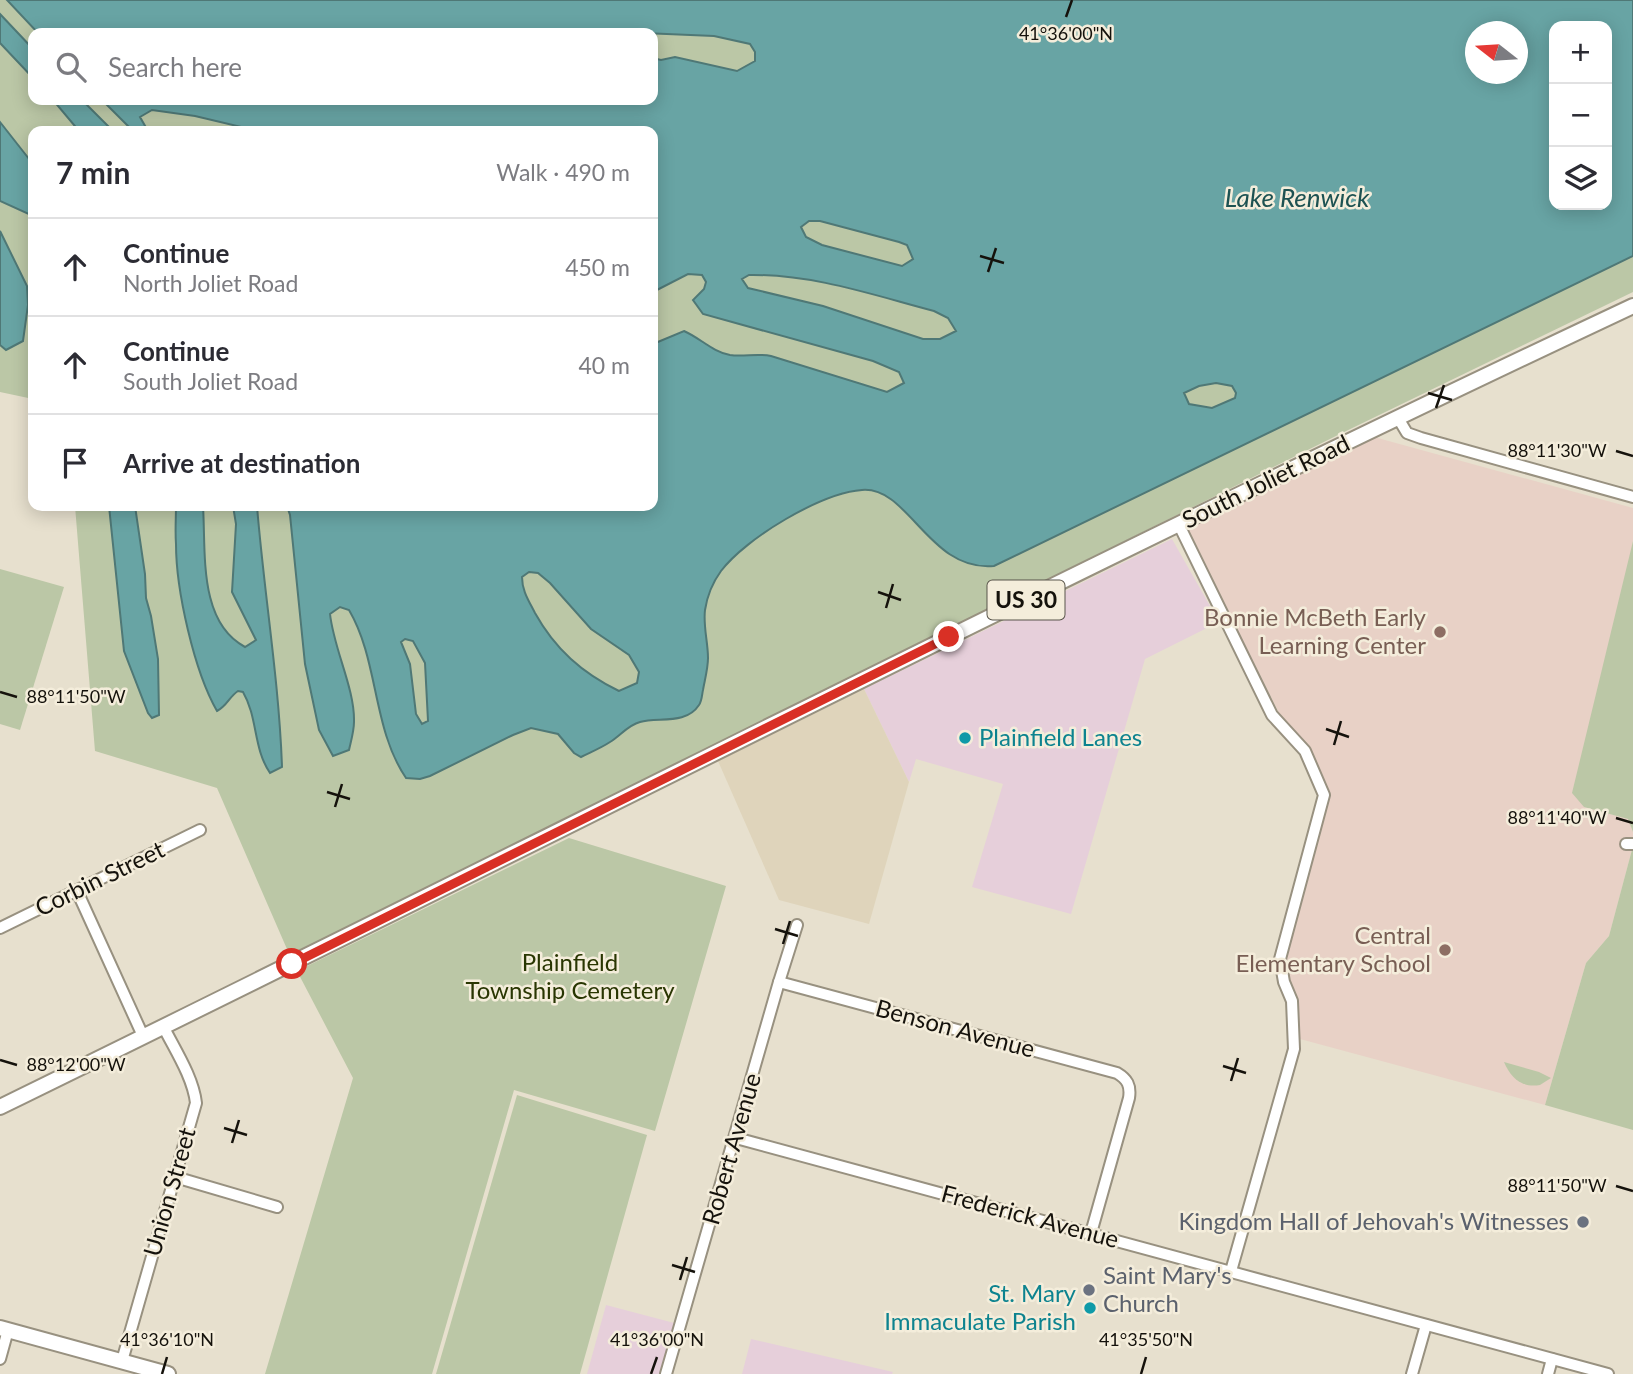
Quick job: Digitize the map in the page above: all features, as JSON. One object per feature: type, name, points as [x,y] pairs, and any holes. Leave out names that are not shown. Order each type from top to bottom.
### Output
[{"type":"main road","name":"South Joliet Road","points":[[163,1026],[320,951],[1179,525],[1633,306]]},
{"type":"main road","name":"US 30","points":[[0,1107],[163,1026]]},
{"type":"main road","points":[[4,1329],[168,1374]]},
{"type":"street","points":[[1398,418],[1407,433],[1421,438],[1633,497]]},
{"type":"street","points":[[1179,525],[1272,715],[1305,751],[1324,795],[1280,958],[1284,982],[1292,1001],[1293,1049],[1231,1271]]},
{"type":"street","name":"Corbin Street","points":[[0,928],[200,830]]},
{"type":"street","points":[[77,891],[143,1036]]},
{"type":"street","name":"Robert Avenue","points":[[666,1374],[797,925]]},
{"type":"street","name":"Benson Avenue","points":[[779,982],[1116,1073],[1131,1089],[1091,1233]]},
{"type":"street","name":"Union Street","points":[[122,1361],[196,1104],[195,1093],[163,1026]]},
{"type":"street","name":"Frederick Avenue","points":[[736,1138],[1608,1374]]},
{"type":"street","points":[[175,1177],[278,1207]]},
{"type":"street","points":[[1412,1374],[1426,1325]]},
{"type":"street","points":[[0,1359],[4,1329]]},
{"type":"street","points":[[1548,1374],[1552,1359]]},
{"type":"shaded area","points":[[1374,437],[1633,508],[1633,541],[1584,807],[1628,819],[1633,832],[1633,846],[1609,936],[1586,963],[1545,1105],[1300,1039],[1296,1000],[1284,958],[1320,831],[1327,787],[1310,749],[1281,717],[1187,529]]},
{"type":"shaded area","points":[[1172,539],[1219,622],[1145,659],[1071,914],[972,887],[1003,784],[916,759],[909,782],[864,689]]},
{"type":"shaded area","points":[[864,689],[909,782],[869,924],[779,900],[718,761]]},
{"type":"shaded area","points":[[606,1305],[678,1324],[664,1374],[587,1374]]},
{"type":"shaded area","points":[[751,1339],[893,1372],[742,1374]]},
{"type":"green space","name":"Lake Renwick","points":[[0,0],[1633,0],[1633,292],[1340,434],[290,956],[217,788],[95,751],[75,511],[658,511],[658,126],[28,126],[28,398],[0,392]]},
{"type":"green space","points":[[1633,541],[1633,832],[1628,819],[1584,807],[1572,793]]},
{"type":"green space","points":[[0,569],[64,587],[20,730],[0,724]]},
{"type":"green space","name":"Plainfield Township Cemetery","points":[[569,838],[726,886],[655,1131],[514,1090],[432,1374],[265,1374],[353,1078],[297,971]]},
{"type":"green space","points":[[1633,846],[1633,1130],[1545,1105],[1586,963],[1609,936]]},
{"type":"green space","points":[[1504,1062],[1551,1078],[1540,1085],[1527,1085],[1513,1077]]},
{"type":"green space","points":[[517,1095],[647,1135],[580,1374],[436,1374]]},
{"type":"water","name":"Lake Renwick","points":[[7,0],[1633,0],[1633,256],[994,566],[972,564],[953,556],[936,544],[893,501],[878,492],[862,490],[845,493],[806,508],[748,545],[718,575],[705,610],[708,666],[701,702],[694,711],[680,718],[636,723],[614,740],[581,757],[574,753],[558,734],[531,728],[430,776],[420,779],[406,778],[387,738],[359,630],[349,610],[340,607],[330,614],[351,696],[354,722],[349,750],[333,756],[319,730],[305,664],[289,511],[658,511],[658,342],[684,331],[730,355],[771,356],[887,392],[904,383],[899,372],[873,361],[703,314],[693,300],[704,289],[706,282],[702,275],[688,274],[658,289],[658,126],[237,126],[152,110],[140,117],[145,126],[128,126],[107,105],[658,105],[658,59],[675,57],[737,71],[755,61],[755,52],[750,44],[714,36],[658,34],[658,28],[33,28]],"holes":[[[809,221],[820,221],[899,242],[907,245],[913,259],[902,266],[822,245],[806,237],[801,227]],[[749,275],[796,278],[866,292],[934,311],[948,318],[956,331],[940,339],[923,339],[823,306],[748,288],[742,279]],[[1216,383],[1232,386],[1236,393],[1235,398],[1212,408],[1189,404],[1184,393],[1199,386]],[[529,572],[538,573],[591,629],[629,655],[639,672],[637,683],[619,691],[581,668],[561,649],[551,638],[528,600],[522,577]],[[405,639],[413,641],[425,663],[428,721],[422,724],[416,714],[410,664],[401,642]]]},
{"type":"water","points":[[0,14],[28,44],[28,73],[0,43]]},
{"type":"water","points":[[57,105],[87,105],[108,126],[75,126]]},
{"type":"water","points":[[0,122],[28,158],[28,214],[0,201]]},
{"type":"water","points":[[0,231],[27,286],[28,305],[23,341],[6,350],[0,345]]},
{"type":"water","points":[[110,511],[136,511],[146,598],[158,659],[159,715],[152,718],[148,713],[124,651]]},
{"type":"water","points":[[176,511],[203,511],[205,564],[212,604],[219,621],[230,636],[245,647],[256,640],[232,592],[236,524],[234,511],[258,511],[278,702],[282,767],[270,773],[261,753],[243,692],[238,691],[217,711],[209,694],[194,653],[183,607]]},
{"type":"place","name":"Bonnie McBeth Early Learning Center","points":[[1440,632]]},
{"type":"place","name":"Plainfield Lanes","points":[[965,738]]},
{"type":"place","name":"Central Elementary School","points":[[1445,950]]},
{"type":"place","name":"Kingdom Hall of Jehovah's Witnesses","points":[[1583,1222]]},
{"type":"place","name":"Saint Mary's Church","points":[[1089,1290]]},
{"type":"place","name":"St. Mary Immaculate Parish","points":[[1090,1308]]},
{"type":"route","points":[[292,964],[949,637]]}]
